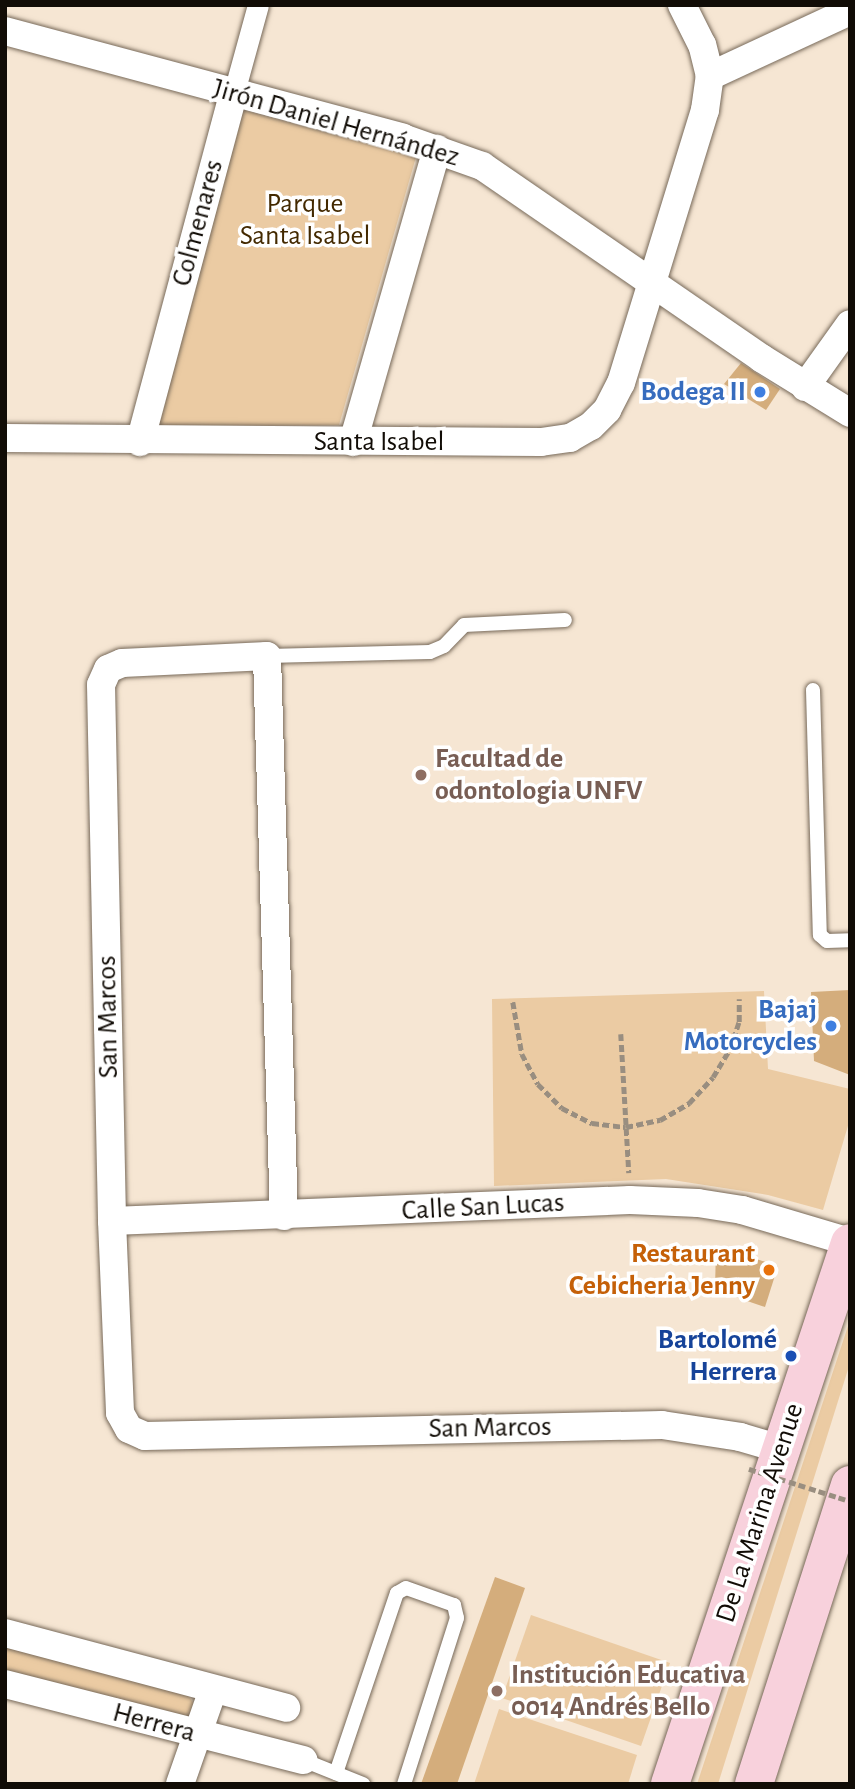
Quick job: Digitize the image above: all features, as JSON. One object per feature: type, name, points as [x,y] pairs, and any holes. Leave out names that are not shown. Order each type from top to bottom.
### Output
[{"type":"main road","name":"De La Marina Avenue","points":[[670,1784],[850,1242]]},
{"type":"main road","points":[[754,1784],[841,1541],[850,1485]]},
{"type":"street","name":"Colmenares","points":[[140,442],[258,5]]},
{"type":"street","points":[[654,282],[705,110],[710,76],[702,46],[682,5]]},
{"type":"street","points":[[710,76],[850,11]]},
{"type":"street","name":"Jirón Daniel Hernández","points":[[5,31],[438,149],[482,166],[805,387],[850,413]]},
{"type":"street","points":[[353,442],[438,149]]},
{"type":"street","name":"Santa Isabel","points":[[5,438],[140,442],[541,442],[570,438],[607,410],[621,383],[654,282]]},
{"type":"street","points":[[805,387],[850,324]]},
{"type":"street","points":[[267,656],[284,1216]]},
{"type":"street","name":"San Marcos","points":[[267,656],[122,663],[108,669],[101,685],[112,1222],[120,1413],[129,1429],[145,1436],[662,1425],[740,1437],[781,1449]]},
{"type":"street","name":"Calle San Lucas","points":[[112,1222],[630,1200],[698,1203],[742,1210],[850,1242]]},
{"type":"street","name":"Herrera","points":[[5,1633],[286,1708]]},
{"type":"street","name":"Herrera","points":[[5,1684],[303,1760]]},
{"type":"street","points":[[180,1784],[213,1690]]},
{"type":"lane","points":[[267,656],[430,652],[444,646],[464,625],[565,620]]},
{"type":"lane","points":[[813,690],[820,935],[827,941],[850,940]]},
{"type":"lane","points":[[336,1773],[397,1593],[406,1588],[454,1605],[457,1618],[404,1784]]},
{"type":"lane","points":[[303,1760],[363,1784]]},
{"type":"path","points":[[513,1002],[522,1054],[538,1084],[562,1108],[592,1123],[626,1127],[660,1120],[688,1103],[713,1077],[730,1049],[738,1022],[739,999]]},
{"type":"path","points":[[621,1034],[630,1200]]},
{"type":"path","points":[[749,1469],[850,1501]]},
{"type":"green space","name":"Parque Santa Isabel","points":[[243,110],[416,157],[339,425],[158,426]]},
{"type":"green space","points":[[764,991],[768,1069],[850,1089],[850,1119],[823,1210],[768,1195],[666,1179],[494,1186],[492,999]]},
{"type":"green space","points":[[850,1320],[850,1363],[718,1784],[697,1784]]},
{"type":"green space","points":[[531,1615],[670,1663],[641,1746],[502,1698]]},
{"type":"green space","points":[[5,1643],[188,1695],[194,1704],[188,1720],[5,1680]]},
{"type":"green space","points":[[499,1709],[637,1755],[628,1784],[474,1784]]},
{"type":"building","points":[[741,363],[780,389],[766,410],[724,384]]},
{"type":"building","name":"Bajaj Motorcycles","points":[[850,990],[850,1075],[814,1061],[811,992]]},
{"type":"building","points":[[716,1246],[778,1266],[765,1307],[715,1290]]},
{"type":"building","points":[[495,1577],[525,1588],[457,1784],[421,1784]]},
{"type":"place","name":"Bodega II","points":[[760,392]]},
{"type":"place","name":"Facultad de odontologia UNFV","points":[[421,775]]},
{"type":"place","name":"Bajaj Motorcycles","points":[[831,1026]]},
{"type":"place","name":"Restaurant Cebicheria Jenny","points":[[769,1270]]},
{"type":"place","name":"Bartolomé Herrera","points":[[791,1356]]},
{"type":"place","name":"Institución Educativa 0014 Andrés Bello","points":[[497,1691]]}]
